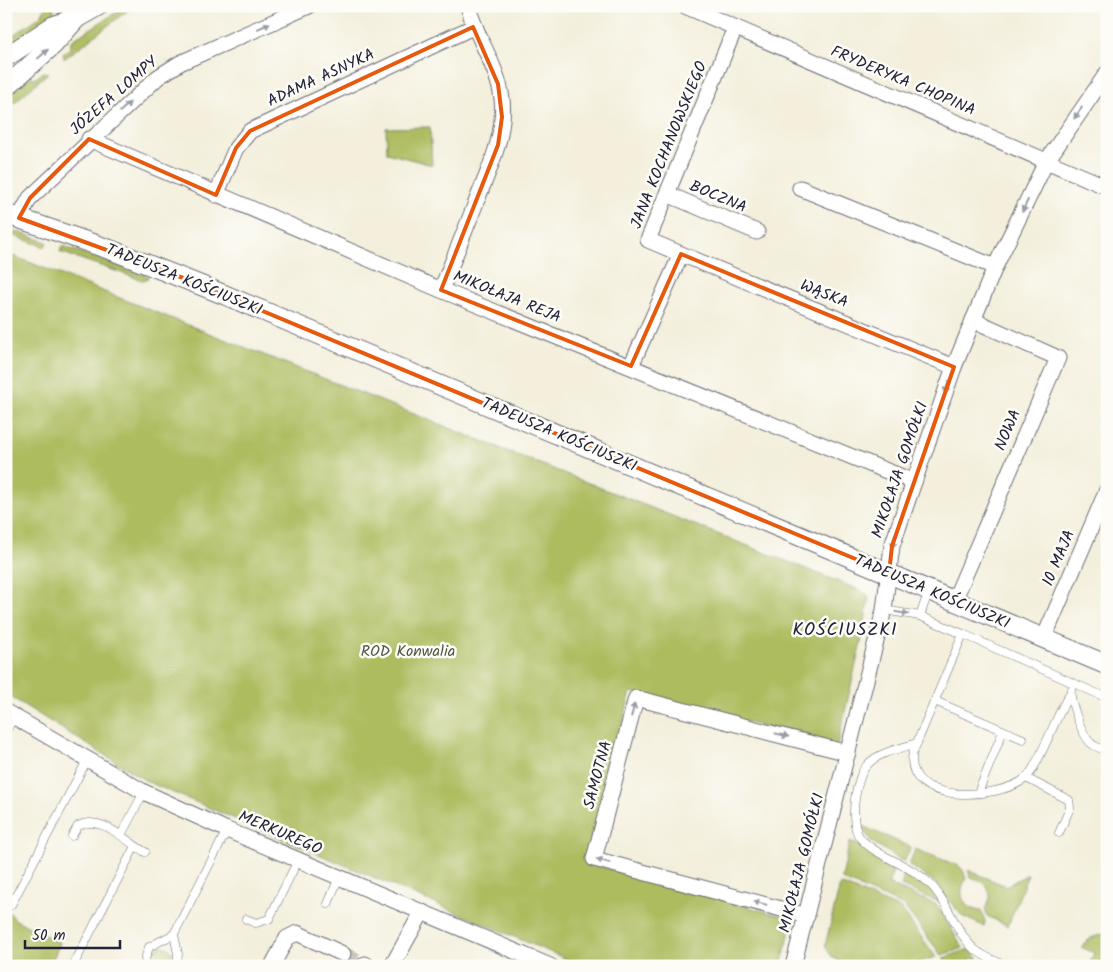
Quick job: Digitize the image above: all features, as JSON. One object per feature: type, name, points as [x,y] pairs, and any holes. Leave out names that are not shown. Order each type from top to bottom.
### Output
[{"type":"street","points":[[6,57],[71,12],[98,6]]},
{"type":"street","name":"JÓZEFA LOMPY","points":[[10,215],[158,77],[180,63],[309,6]]},
{"type":"street","points":[[441,290],[498,145],[502,116],[502,98],[498,84],[473,27],[468,6]]},
{"type":"street","name":"FRYDERYKA CHOPINA","points":[[685,6],[1107,187]]},
{"type":"street","points":[[6,87],[53,45],[71,12]]},
{"type":"street","name":"ADAMA ASNYKA","points":[[216,194],[236,148],[250,131],[473,27]]},
{"type":"street","name":"JANA KOCHANOWSKIEGO","points":[[681,254],[648,240],[735,28]]},
{"type":"street","name":"MIKOŁAJA GOMÓŁKI","points":[[793,966],[884,610],[892,546],[954,367],[995,267],[1046,162],[1107,73]]},
{"type":"street","name":"MIKOŁAJA REJA","points":[[89,140],[441,290],[914,482]]},
{"type":"street","points":[[800,188],[995,267]]},
{"type":"street","name":"BOCZNA","points":[[667,194],[757,232]]},
{"type":"street","name":"TADEUSZA KOŚCIUSZKI","points":[[10,215],[120,253],[224,295],[1107,665]]},
{"type":"street","points":[[631,366],[681,254]]},
{"type":"street","name":"WĄSKA","points":[[681,254],[954,367]]},
{"type":"street","name":"NOWA","points":[[954,601],[1058,358],[973,320]]},
{"type":"street","name":"10 MAJA","points":[[1044,638],[1107,490]]},
{"type":"street","name":"SAMOTNA","points":[[807,916],[594,859],[636,698],[848,752]]},
{"type":"street","name":"MERKUREGO","points":[[10,715],[144,792],[227,830],[550,966]]},
{"type":"street","points":[[392,966],[422,912]]},
{"type":"street","points":[[272,966],[287,938],[297,933],[343,954]]},
{"type":"lane","points":[[920,616],[929,590]]},
{"type":"lane","points":[[884,610],[920,616],[1107,698]]},
{"type":"lane","points":[[963,634],[917,743],[911,762],[914,773],[919,779],[953,795],[994,790],[1026,778],[1032,772],[1062,704],[1074,684]]},
{"type":"lane","points":[[1070,693],[1087,739],[1092,744],[1107,751]]},
{"type":"lane","points":[[935,701],[1023,739]]},
{"type":"lane","points":[[6,731],[10,715]]},
{"type":"lane","points":[[978,793],[1004,731]]},
{"type":"lane","points":[[917,743],[873,760],[864,769],[854,810],[856,831],[868,844],[930,883],[972,947],[988,958],[1007,966]]},
{"type":"lane","points":[[6,901],[11,905],[87,760]]},
{"type":"lane","points":[[1026,778],[1069,800],[1070,808],[1059,833]]},
{"type":"lane","points":[[121,834],[144,792]]},
{"type":"lane","points":[[72,836],[78,826],[88,822],[100,824],[121,834],[145,852]]},
{"type":"lane","points":[[147,966],[145,959],[149,947],[174,934],[227,830]]},
{"type":"lane","points":[[73,966],[135,846]]},
{"type":"lane","points":[[246,919],[256,923],[270,919],[298,860]]},
{"type":"lane","points":[[328,904],[339,877]]},
{"type":"lane","points":[[174,934],[178,954],[177,966]]},
{"type":"highlighted area","points":[[473,27],[498,84],[502,117],[498,145],[441,290],[631,366],[681,254],[954,367],[892,546],[889,573],[186,279],[19,218],[30,198],[89,139],[216,195],[236,148],[250,131]]},
{"type":"green space","points":[[46,6],[53,6],[55,15],[6,47],[6,40],[41,16]]},
{"type":"green space","points":[[125,7],[131,8],[64,59],[63,54],[70,48],[71,41]]},
{"type":"green space","points":[[43,72],[48,73],[6,110],[6,98],[29,77],[36,78]]},
{"type":"green space","points":[[430,127],[432,165],[387,153],[386,128]]},
{"type":"green space","points":[[6,228],[47,242],[45,247],[6,233]]},
{"type":"green space","points":[[62,246],[148,276],[147,279],[142,280],[60,252]]},
{"type":"green space","name":"ROD Konwalia","points":[[6,253],[862,591],[869,596],[863,634],[837,746],[631,692],[587,863],[793,919],[781,966],[583,966],[148,782],[6,694]]},
{"type":"green space","points":[[860,825],[911,847],[904,862],[872,842]]},
{"type":"green space","points":[[850,841],[895,866],[888,884],[937,905],[963,948],[941,955],[904,906],[843,880],[842,877]]},
{"type":"green space","points":[[915,849],[959,866],[963,870],[966,879],[962,890],[963,900],[970,907],[981,911],[985,921],[984,926],[963,917],[933,881],[909,865]]},
{"type":"green space","points":[[968,870],[1006,886],[1028,874],[1008,926],[987,916],[985,909],[990,893],[985,885],[970,877]]},
{"type":"green space","points":[[905,871],[927,886],[939,902],[901,886]]},
{"type":"green space","points":[[840,884],[901,909],[936,957],[907,966],[847,966],[832,957],[825,946]]},
{"type":"green space","points":[[6,909],[16,920],[60,943],[50,966],[6,966]]},
{"type":"green space","points":[[1107,933],[1107,966],[1088,966],[1094,953],[1081,947],[1090,938]]},
{"type":"green space","points":[[162,946],[170,949],[173,957],[170,965],[162,968],[154,965],[151,957],[154,949]]},
{"type":"green space","points":[[969,949],[979,958],[969,959],[970,964],[977,964],[977,966],[948,966],[943,958]]},
{"type":"tunnel","points":[[343,954],[365,964]]},
{"type":"district","name":"KOŚCIUSZKI","points":[[845,630]]}]
